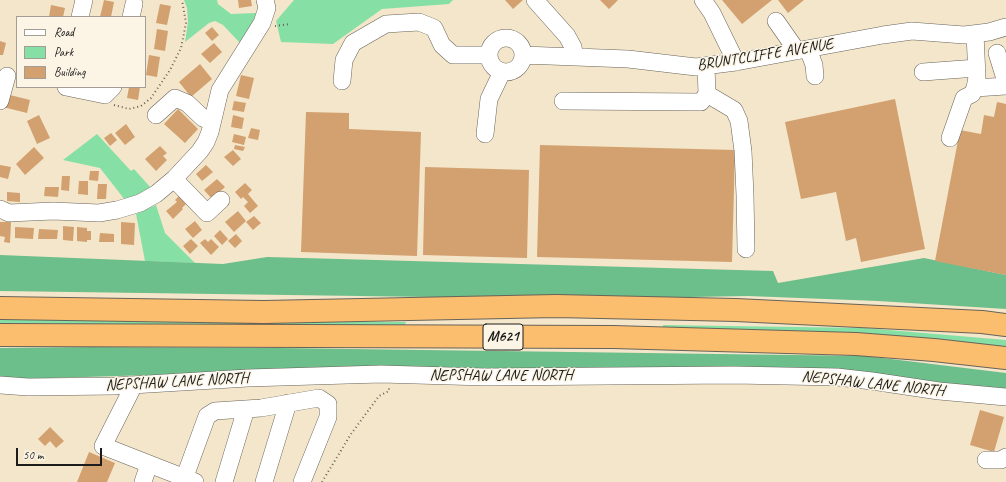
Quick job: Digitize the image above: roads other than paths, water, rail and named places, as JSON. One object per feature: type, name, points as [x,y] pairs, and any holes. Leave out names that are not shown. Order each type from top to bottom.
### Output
[{"type":"highway","name":"M621","points":[[0,308],[264,312],[556,306],[736,310],[982,322],[1006,325]]},
{"type":"highway","name":"M621","points":[[0,335],[613,337],[856,344],[934,350],[1006,358]]},
{"type":"street","points":[[80,16],[84,0]]},
{"type":"street","points":[[0,209],[9,213],[53,211],[99,213],[117,210],[140,203],[151,197],[174,179],[203,146],[208,137],[220,90],[262,23],[267,8],[265,0]]},
{"type":"street","points":[[535,0],[567,36],[573,47],[575,57]]},
{"type":"street","points":[[702,0],[712,13],[736,62]]},
{"type":"street","points":[[776,21],[814,65],[815,76]]},
{"type":"street","points":[[342,81],[344,60],[353,43],[386,24],[419,22],[434,28],[442,45],[453,55],[488,55]]},
{"type":"street","name":"BRUNTCLIFFE AVENUE","points":[[523,55],[628,59],[696,67],[736,62],[912,31],[964,35],[989,32],[1006,27]]},
{"type":"street","points":[[950,138],[964,98],[972,94],[975,88],[977,68],[975,34]]},
{"type":"street","points":[[506,38],[513,39],[518,43],[522,49],[523,55],[522,62],[513,72],[502,72],[494,68],[488,55],[493,43],[499,39],[506,38]]},
{"type":"street","points":[[997,53],[1006,82]]},
{"type":"street","points":[[563,101],[701,102],[707,94],[708,84],[706,66]]},
{"type":"street","points":[[922,72],[977,68]]},
{"type":"street","points":[[485,134],[489,99],[502,72]]},
{"type":"street","points":[[0,101],[8,76]]},
{"type":"street","points":[[975,88],[1006,86]]},
{"type":"street","points":[[71,88],[108,95]]},
{"type":"street","points":[[707,94],[734,110],[739,121],[745,188],[746,250]]},
{"type":"street","points":[[156,115],[175,98],[187,103],[203,118],[212,122]]},
{"type":"street","points":[[174,179],[207,213],[221,200]]},
{"type":"street","name":"NEPSHAW LANE NORTH","points":[[0,385],[28,387],[134,385],[248,378],[390,374],[485,377],[734,375],[837,377],[939,391],[1004,397]]},
{"type":"street","points":[[134,385],[103,446],[188,481],[207,416],[215,411],[261,408],[319,398],[328,404],[328,418],[302,482]]},
{"type":"street","points":[[264,482],[288,403]]},
{"type":"street","points":[[224,482],[246,409]]},
{"type":"street","points":[[986,460],[1001,460],[1006,457]]},
{"type":"street","points":[[143,482],[149,464]]}]
